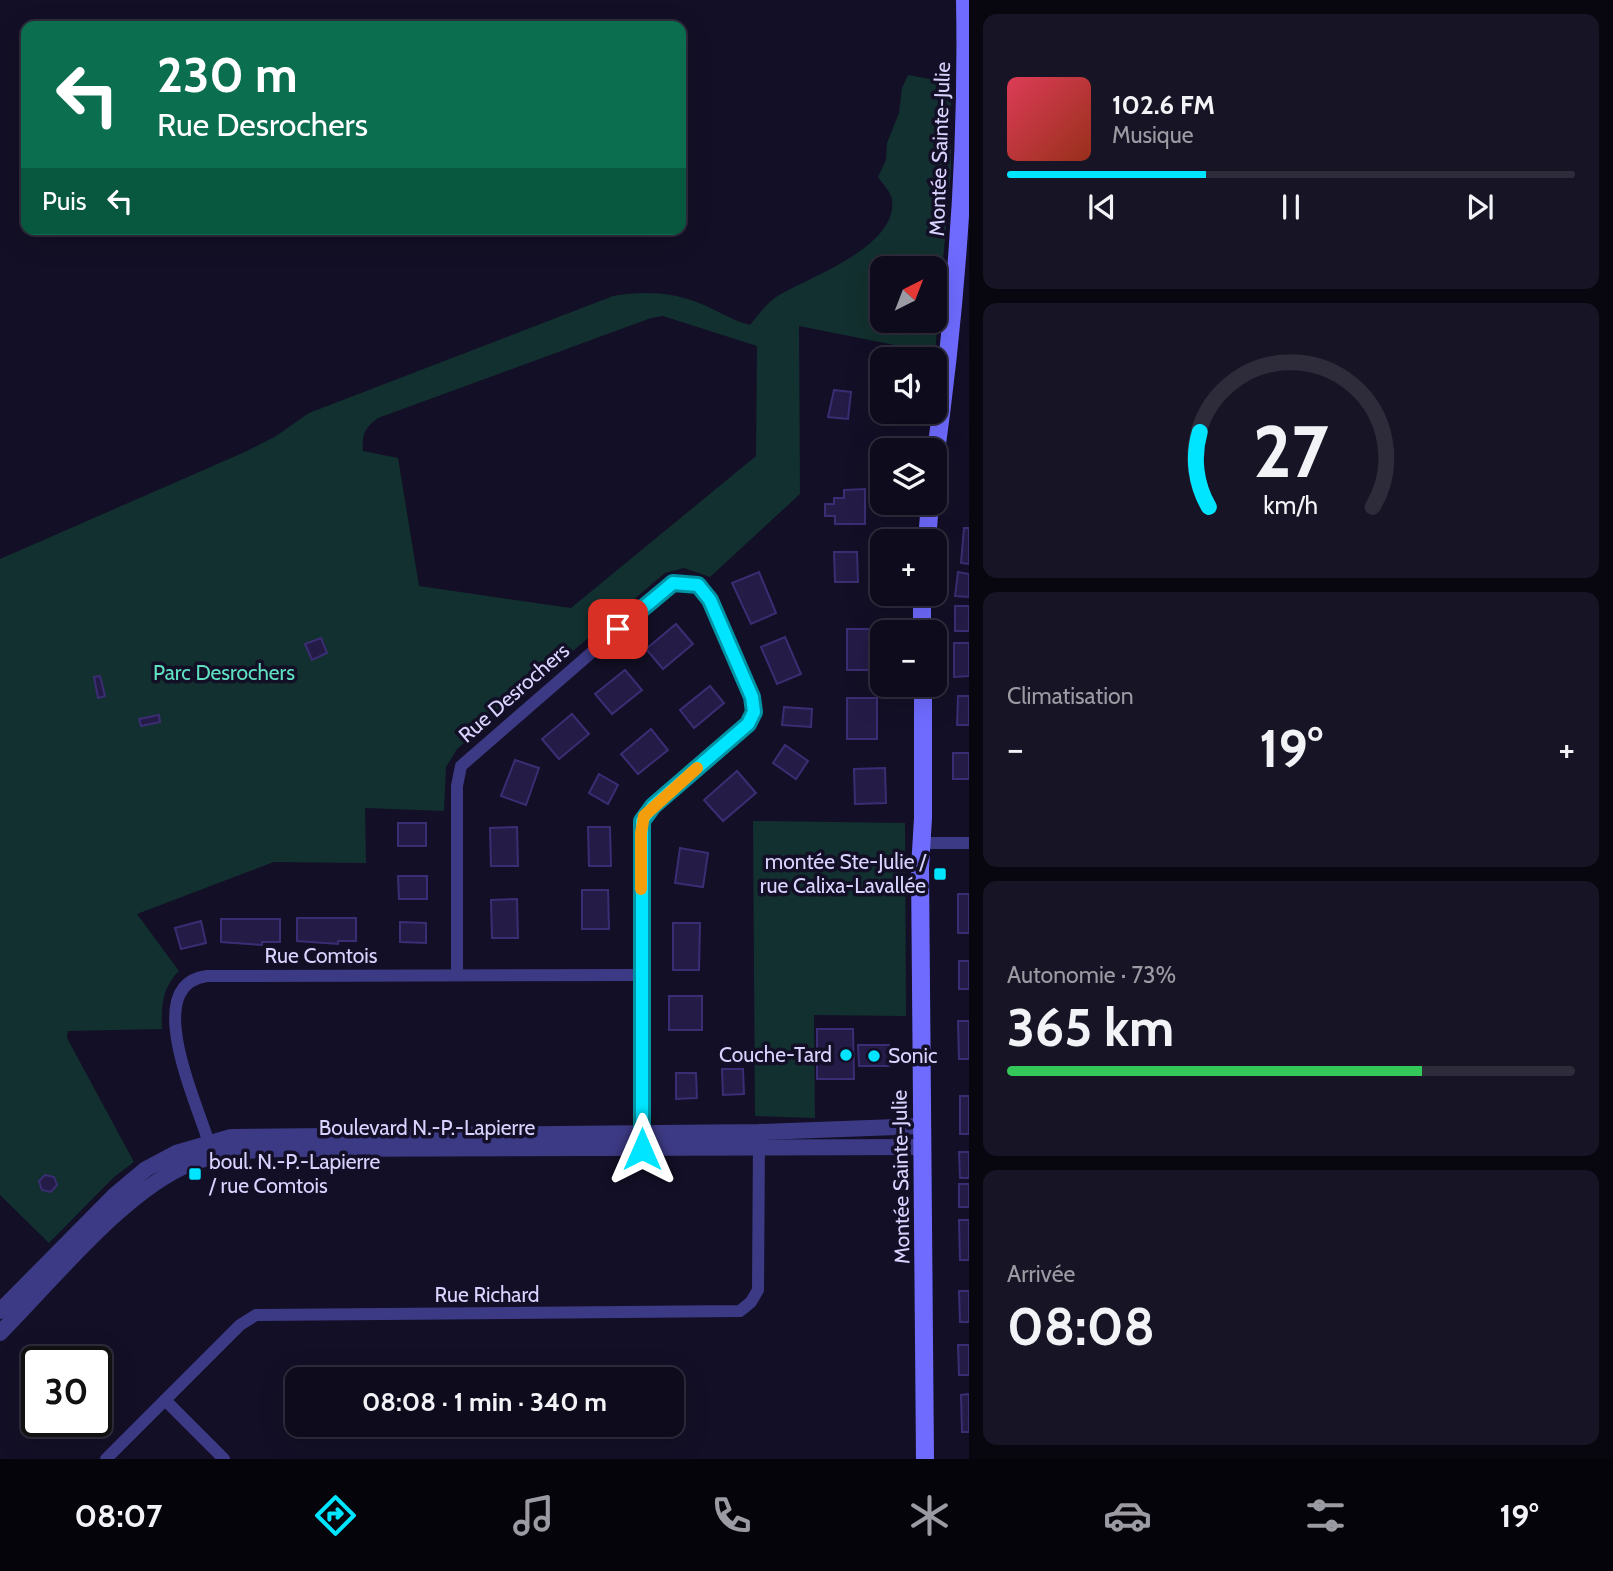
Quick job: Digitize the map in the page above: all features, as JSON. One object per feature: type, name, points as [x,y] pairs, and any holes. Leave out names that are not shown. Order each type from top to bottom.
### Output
[{"type":"main road","name":"Montée Sainte-Julie","points":[[938,438],[947,372],[962,203],[966,75],[965,0]]},
{"type":"main road","name":"Montée Sainte-Julie","points":[[923,697],[925,1459]]},
{"type":"street","name":"Rue Desrochers","points":[[457,975],[457,786],[461,766],[667,587],[685,582],[698,585],[707,594],[752,697],[754,712],[748,724],[653,806],[642,821],[642,1141]]},
{"type":"street","points":[[922,843],[969,844]]},
{"type":"street","name":"Rue Comtois","points":[[210,1150],[175,1031],[177,994],[190,979],[207,975],[642,975]]},
{"type":"street","name":"Boulevard N.-P.-Lapierre","points":[[0,1333],[132,1200],[169,1173],[210,1150],[251,1135],[642,1141],[759,1139],[923,1126]]},
{"type":"street","name":"Boulevard N.-P.-Lapierre","points":[[759,1139],[923,1147]]},
{"type":"street","name":"Rue Richard","points":[[106,1459],[240,1325],[256,1315],[740,1311],[751,1302],[758,1290],[759,1139]]},
{"type":"street","name":"Boulevard N.-P.-Lapierre","points":[[0,1311],[134,1178],[164,1158],[210,1150]]},
{"type":"street","points":[[165,1400],[223,1459]]},
{"type":"green space","name":"Parc Desrochers","points":[[908,75],[951,83],[951,169],[943,256],[870,256],[870,333],[937,333],[936,347],[905,347],[799,326],[800,494],[710,577],[684,568],[665,573],[457,749],[446,767],[444,811],[365,808],[366,863],[274,862],[137,914],[179,971],[169,984],[164,998],[162,1029],[68,1031],[67,1038],[134,1162],[114,1177],[49,1243],[0,1195],[0,559],[247,451],[276,436],[309,413],[613,296],[646,293],[678,297],[750,325],[776,297],[850,258],[882,232],[890,217],[892,200],[878,177],[886,160],[887,143],[899,113],[902,88]],"holes":[[[663,316],[757,346],[756,456],[571,608],[419,586],[398,458],[363,451],[367,429],[378,418],[651,318]]]},
{"type":"green space","points":[[753,821],[905,823],[906,1016],[814,1015],[815,1118],[755,1116]]},
{"type":"building","points":[[834,390],[851,392],[848,419],[828,417]]},
{"type":"building","points":[[865,489],[865,524],[835,524],[835,516],[825,516],[825,504],[834,504],[834,498],[844,498],[844,490]]},
{"type":"building","points":[[964,528],[969,528],[969,564],[961,563]]},
{"type":"building","points":[[834,552],[857,552],[858,582],[835,582]]},
{"type":"building","points":[[759,572],[776,613],[751,624],[732,583]]},
{"type":"building","points":[[958,572],[969,574],[969,597],[955,596]]},
{"type":"building","points":[[955,606],[969,606],[969,631],[955,631]]},
{"type":"building","points":[[676,624],[693,644],[663,669],[646,649]]},
{"type":"building","points":[[847,629],[870,629],[870,670],[847,670]]},
{"type":"building","points":[[785,637],[801,674],[777,684],[761,647]]},
{"type":"building","points":[[321,638],[327,653],[312,660],[305,644]]},
{"type":"building","points":[[954,643],[969,643],[969,676],[954,677]]},
{"type":"building","points":[[625,670],[642,690],[612,714],[595,694]]},
{"type":"building","points":[[100,676],[105,696],[98,698],[94,677]]},
{"type":"building","points":[[710,686],[724,703],[694,728],[680,710]]},
{"type":"building","points":[[958,696],[969,696],[969,725],[957,725]]},
{"type":"building","points":[[847,698],[877,698],[877,739],[847,739]]},
{"type":"building","points":[[784,707],[812,709],[811,727],[782,725]]},
{"type":"building","points":[[572,714],[589,734],[559,759],[542,739]]},
{"type":"building","points":[[159,715],[160,722],[141,726],[139,719]]},
{"type":"building","points":[[651,729],[668,750],[638,774],[621,754]]},
{"type":"building","points":[[785,745],[808,761],[796,779],[773,763]]},
{"type":"building","points":[[953,753],[969,753],[969,779],[953,779]]},
{"type":"building","points":[[515,760],[539,768],[526,805],[501,796]]},
{"type":"building","points":[[885,768],[886,803],[855,804],[854,769]]},
{"type":"building","points":[[737,771],[756,793],[723,821],[704,800]]},
{"type":"building","points":[[599,774],[618,785],[608,804],[589,793]]},
{"type":"building","points":[[398,823],[426,823],[426,846],[398,846]]},
{"type":"building","points":[[517,827],[518,866],[491,866],[490,828]]},
{"type":"building","points":[[588,827],[610,827],[611,866],[589,866]]},
{"type":"building","points":[[680,848],[708,853],[703,887],[675,883]]},
{"type":"building","points":[[398,876],[427,876],[427,899],[399,899]]},
{"type":"building","points":[[582,890],[608,890],[609,929],[582,929]]},
{"type":"building","points":[[958,894],[969,894],[969,933],[958,933]]},
{"type":"building","points":[[517,899],[518,938],[492,938],[491,900]]},
{"type":"building","points":[[297,918],[356,918],[356,941],[338,941],[338,944],[297,941]]},
{"type":"building","points":[[221,919],[280,919],[280,942],[262,942],[262,945],[221,942]]},
{"type":"building","points":[[201,921],[206,943],[181,949],[175,928]]},
{"type":"building","points":[[400,922],[426,923],[426,943],[400,942]]},
{"type":"building","points":[[673,923],[700,923],[699,970],[673,970]]},
{"type":"building","points":[[959,961],[969,961],[969,989],[959,989]]},
{"type":"building","points":[[669,996],[702,996],[702,1030],[669,1030]]},
{"type":"building","points":[[958,1021],[969,1021],[969,1059],[959,1059]]},
{"type":"building","points":[[817,1029],[853,1029],[854,1079],[817,1079]]},
{"type":"building","name":"Sonic","points":[[858,1045],[889,1045],[889,1066],[859,1066]]},
{"type":"building","points":[[722,1069],[743,1069],[744,1094],[723,1095]]},
{"type":"building","points":[[676,1073],[696,1073],[697,1098],[676,1099]]},
{"type":"building","points":[[960,1096],[969,1096],[969,1134],[960,1134]]},
{"type":"building","points":[[959,1152],[969,1152],[969,1178],[960,1178]]},
{"type":"building","points":[[45,1175],[54,1177],[57,1185],[51,1192],[42,1190],[39,1181]]},
{"type":"building","points":[[959,1184],[969,1184],[969,1207],[959,1207]]},
{"type":"building","points":[[959,1220],[969,1220],[969,1260],[960,1260]]},
{"type":"building","points":[[959,1291],[969,1291],[969,1322],[960,1322]]},
{"type":"building","points":[[958,1345],[969,1345],[969,1375],[959,1375]]},
{"type":"building","points":[[969,1394],[969,1432],[962,1432],[961,1395]]},
{"type":"slow traffic","points":[[641,889],[641,833],[644,816],[697,768]]},
{"type":"place","name":"montée Ste-Julie / rue Calixa-Lavallée","points":[[940,874]]},
{"type":"place","name":"Couche-Tard","points":[[846,1055]]},
{"type":"place","name":"Sonic","points":[[874,1056]]},
{"type":"place","name":"boul. N.-P.-Lapierre / rue Comtois","points":[[195,1174]]},
{"type":"route","points":[[618,629],[673,583],[698,585],[710,600],[754,706],[752,719],[748,724],[653,806],[642,821],[642,1149]]}]
